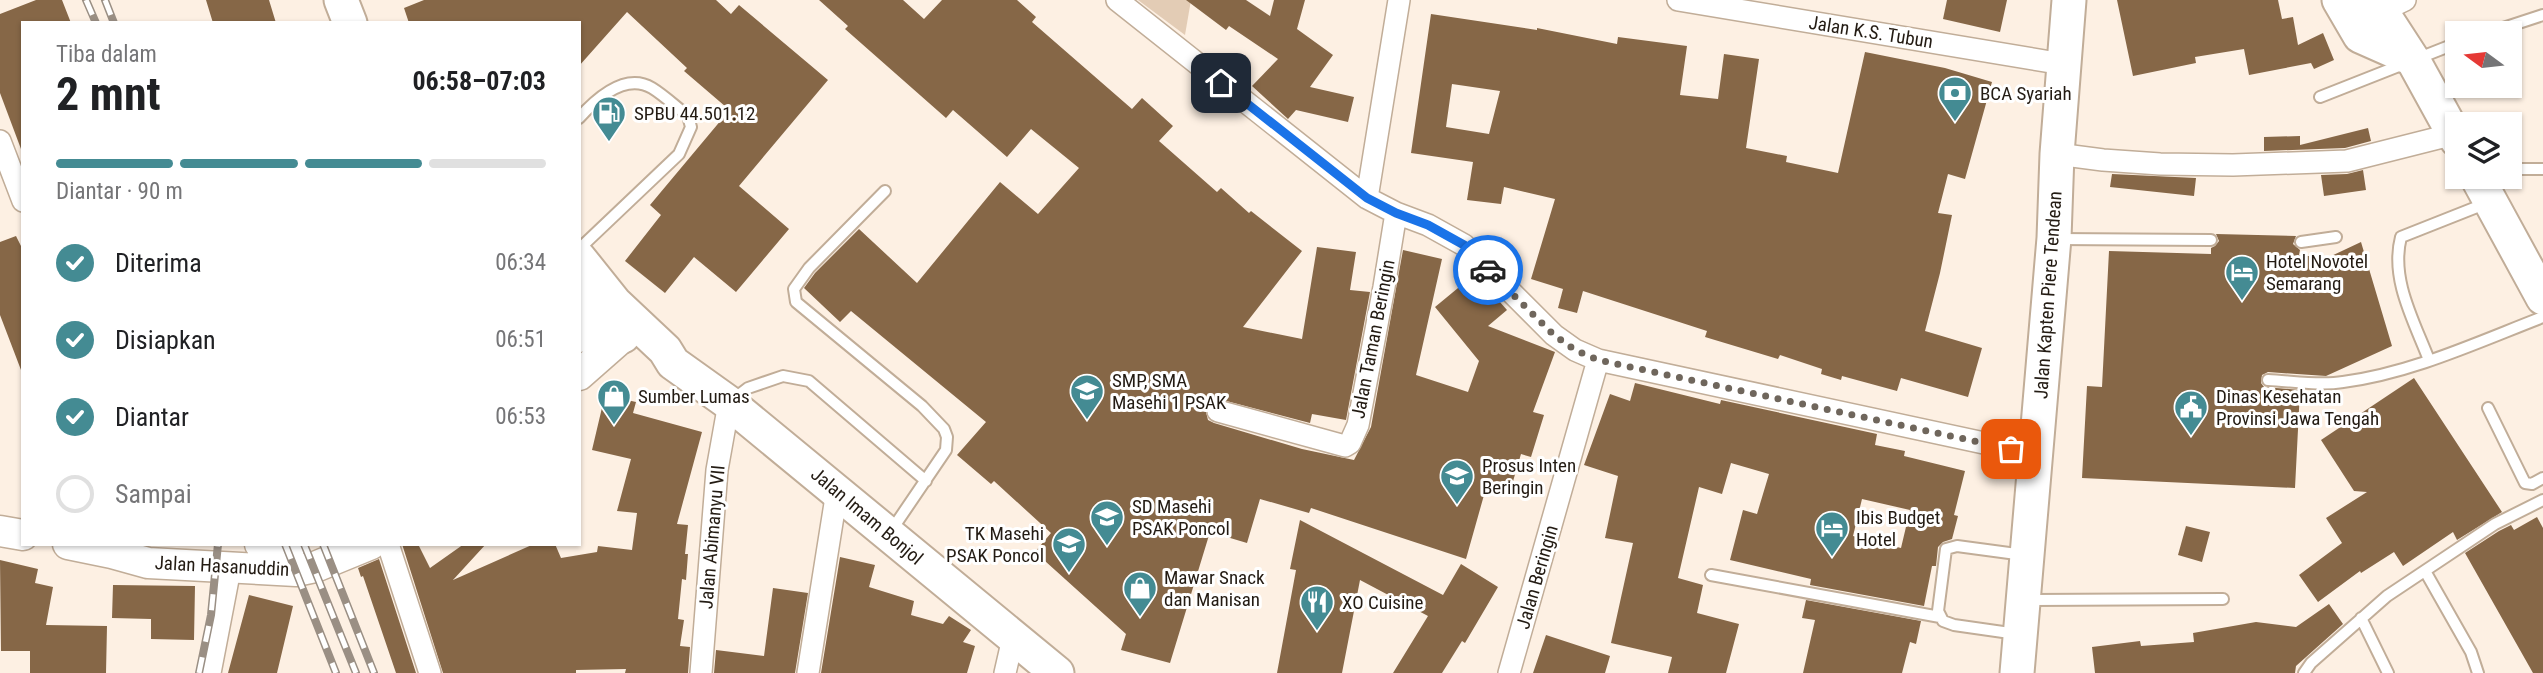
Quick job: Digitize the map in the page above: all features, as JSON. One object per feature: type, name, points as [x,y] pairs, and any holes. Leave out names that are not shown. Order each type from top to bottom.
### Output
[{"type":"main road","points":[[341,0],[349,21]]},
{"type":"main road","name":"Jalan Kapten Piere Tendean","points":[[2017,673],[2054,239],[2068,0]]},
{"type":"main road","points":[[2339,0],[2360,36],[2413,60]]},
{"type":"main road","points":[[2386,4],[2445,119]]},
{"type":"main road","points":[[2484,189],[2543,298]]},
{"type":"main road","name":"Jalan Imam Bonjol","points":[[581,263],[606,320],[664,350],[673,363],[729,403],[1057,673]]},
{"type":"street","points":[[1117,0],[1367,198],[1428,225],[1464,245],[1554,335],[1575,350],[1598,360],[2035,454]]},
{"type":"street","points":[[1367,198],[1399,0]]},
{"type":"street","name":"Jalan K.S. Tubun","points":[[1678,0],[2063,64]]},
{"type":"street","points":[[2057,154],[2172,164],[2347,161],[2445,139]]},
{"type":"street","points":[[0,141],[21,196]]},
{"type":"street","name":"Jalan Taman Beringin","points":[[1218,411],[1345,446],[1350,443],[1357,425],[1396,213]]},
{"type":"street","points":[[581,371],[606,320]]},
{"type":"street","name":"Jalan Beringin","points":[[1509,673],[1598,360]]},
{"type":"street","name":"Jalan Abimanyu VII","points":[[701,673],[717,470],[729,403]]},
{"type":"street","points":[[808,673],[838,491]]},
{"type":"street","points":[[0,531],[21,536]]},
{"type":"street","name":"Jalan Hasanuddin","points":[[87,546],[134,551],[230,569],[296,571],[315,567],[365,546]]},
{"type":"street","points":[[389,546],[430,673]]},
{"type":"street","points":[[210,673],[230,569]]},
{"type":"street","points":[[1005,673],[1013,638]]},
{"type":"lane","points":[[2522,22],[2543,15]]},
{"type":"lane","points":[[2320,97],[2445,48]]},
{"type":"lane","points":[[581,116],[592,103],[610,91],[624,85],[640,84],[650,87],[688,116],[691,127],[679,154],[581,248]]},
{"type":"lane","points":[[2522,169],[2543,169]]},
{"type":"lane","points":[[2429,360],[2399,279],[2397,252],[2401,237],[2484,189]]},
{"type":"lane","points":[[885,191],[808,268],[794,289],[796,302],[922,406],[944,429],[947,437],[946,450],[889,533]]},
{"type":"lane","points":[[2301,242],[2336,237]]},
{"type":"lane","points":[[2054,239],[2211,240]]},
{"type":"lane","points":[[2268,380],[2340,383],[2375,377],[2429,360],[2543,317]]},
{"type":"lane","points":[[729,403],[748,388],[783,376],[809,382],[926,481]]},
{"type":"lane","points":[[2488,408],[2525,483],[2532,484],[2543,478]]},
{"type":"lane","points":[[2304,673],[2311,663],[2387,596],[2495,524],[2543,500]]},
{"type":"lane","points":[[1940,617],[1938,611],[1946,549],[1957,545],[2026,555]]},
{"type":"lane","points":[[2425,571],[2471,652],[2478,673]]},
{"type":"lane","points":[[1711,575],[1940,617],[1954,625],[2020,634]]},
{"type":"lane","points":[[2023,600],[2223,599]]},
{"type":"lane","points":[[2361,618],[2388,673]]},
{"type":"shaded area","points":[[1138,0],[1191,0],[1185,35]]},
{"type":"building","points":[[36,0],[62,0],[70,21],[21,21],[21,149],[0,93],[0,14]]},
{"type":"building","points":[[206,0],[269,0],[275,21],[212,21]]},
{"type":"building","points":[[424,0],[716,0],[731,14],[739,5],[828,80],[739,186],[789,229],[736,292],[694,257],[665,293],[625,261],[661,215],[650,205],[727,113],[724,110],[726,107],[684,71],[687,68],[627,12],[581,64],[581,21],[408,21],[404,8]]},
{"type":"building","points":[[819,0],[903,0],[924,19],[942,0],[1017,0],[1036,17],[1032,22],[1132,109],[1142,98],[1173,126],[1159,141],[1217,192],[1221,188],[1249,213],[1251,211],[1302,251],[1243,327],[1302,339],[1317,247],[1356,252],[1350,290],[1370,292],[1346,420],[1312,414],[1310,423],[1215,398],[1208,402],[1205,408],[1208,420],[1214,423],[1302,449],[1354,460],[1371,427],[1403,250],[1442,259],[1416,375],[1468,392],[1479,361],[1435,307],[1475,274],[1507,310],[1488,326],[1555,352],[1533,412],[1544,415],[1531,457],[1521,454],[1509,495],[1486,488],[1466,559],[1311,508],[1309,513],[1260,499],[1247,543],[1210,532],[1170,663],[1121,650],[1126,634],[1035,552],[1051,533],[994,481],[991,484],[957,455],[986,422],[851,311],[840,322],[804,288],[815,273],[859,229],[917,283],[1000,182],[1038,214],[1079,168],[1031,129],[1007,157],[953,110],[946,118],[845,29],[848,26]]},
{"type":"building","points":[[1186,0],[1246,0],[1270,16],[1274,0],[1305,0],[1297,29],[1333,55],[1310,87],[1354,97],[1348,122],[1296,110],[1288,119],[1252,86],[1278,59],[1229,26],[1226,30]]},
{"type":"building","points":[[1947,0],[2007,0],[2000,32],[1943,19]]},
{"type":"building","points":[[2117,0],[2278,0],[2282,19],[2293,17],[2298,45],[2323,33],[2334,60],[2314,69],[2311,63],[2249,75],[2244,49],[2195,57],[2196,63],[2133,76]]},
{"type":"building","points":[[1431,14],[1537,28],[1617,44],[1618,37],[1687,46],[1680,95],[1718,99],[1724,54],[1759,59],[1746,148],[1787,156],[1786,162],[1838,173],[1865,52],[1945,68],[1992,82],[1965,179],[1948,174],[1938,213],[1952,215],[1925,331],[1982,348],[1968,397],[1901,378],[1897,391],[1842,376],[1841,380],[1821,374],[1822,369],[1780,355],[1778,359],[1705,337],[1707,331],[1583,291],[1577,313],[1558,308],[1563,289],[1531,279],[1555,199],[1504,187],[1501,204],[1467,200],[1473,162],[1411,153]],"holes":[[[1452,84],[1500,91],[1489,134],[1446,127]]]},
{"type":"building","points":[[2368,128],[2371,141],[2345,148],[2264,151],[2264,137],[2300,136],[2300,145]]},
{"type":"building","points":[[2363,170],[2366,190],[2324,196],[2321,175]]},
{"type":"building","points":[[2112,174],[2196,178],[2194,196],[2110,187]]},
{"type":"building","points":[[2216,234],[2296,236],[2293,244],[2300,250],[2299,255],[2327,258],[2361,242],[2392,346],[2326,376],[2268,372],[2262,375],[2261,383],[2264,387],[2300,390],[2295,488],[2082,478],[2087,386],[2102,387],[2109,251],[2211,254],[2211,248],[2219,241]]},
{"type":"building","points":[[16,236],[21,246],[21,370],[0,315],[0,242]]},
{"type":"building","points":[[2414,378],[2502,512],[2457,540],[2453,532],[2403,566],[2394,552],[2361,573],[2360,571],[2318,602],[2299,575],[2342,543],[2326,518],[2367,492],[2354,491],[2321,440]]},
{"type":"building","points":[[1635,383],[1720,404],[1721,400],[1877,434],[1875,445],[1905,451],[1904,456],[1965,471],[1954,515],[1958,516],[1952,539],[1938,547],[1936,566],[1932,566],[1924,606],[1810,585],[1811,579],[1730,560],[1743,510],[1757,514],[1769,474],[1731,463],[1722,494],[1699,487],[1678,578],[1703,585],[1697,613],[1739,624],[1726,673],[1668,673],[1672,657],[1611,643],[1633,543],[1605,538],[1618,476],[1584,465],[1610,394],[1630,401]],"holes":[[[1862,499],[1910,510],[1901,548],[1853,536]]]},
{"type":"building","points":[[605,395],[636,402],[633,413],[702,432],[677,524],[688,525],[686,580],[682,579],[678,619],[684,620],[680,646],[690,647],[688,673],[625,673],[626,669],[576,670],[576,673],[443,673],[403,546],[419,546],[430,568],[461,546],[484,546],[453,580],[530,546],[556,546],[561,558],[597,552],[598,546],[632,550],[637,513],[617,511],[631,459],[592,450]]},
{"type":"building","points":[[2537,517],[2543,528],[2543,673],[2533,673],[2465,553],[2511,525],[2514,530]]},
{"type":"building","points":[[1300,520],[1443,595],[1461,564],[1498,587],[1465,643],[1462,641],[1442,673],[1393,673],[1428,616],[1360,580],[1342,673],[1277,673],[1296,570],[1290,569]]},
{"type":"building","points":[[2186,526],[2210,532],[2202,562],[2178,555]]},
{"type":"building","points":[[840,557],[875,565],[869,587],[914,601],[911,615],[943,624],[949,616],[971,630],[963,642],[975,646],[967,673],[821,673]]},
{"type":"building","points":[[379,559],[416,673],[396,673],[358,568]]},
{"type":"building","points":[[0,560],[38,569],[35,583],[53,587],[46,625],[107,626],[106,673],[30,673],[30,651],[1,651]]},
{"type":"building","points":[[113,585],[195,586],[194,640],[151,639],[151,619],[112,618]]},
{"type":"building","points":[[773,588],[808,593],[795,673],[714,673],[716,650],[764,656]]},
{"type":"building","points":[[249,595],[293,606],[277,673],[228,673]]},
{"type":"building","points":[[1806,600],[1921,621],[1916,644],[1910,642],[1902,673],[1803,673],[1815,620],[1802,618]]},
{"type":"building","points":[[2329,604],[2343,624],[2296,666],[2295,673],[2095,673],[2092,647],[2140,641],[2141,646],[2194,642],[2193,633],[2256,622],[2296,627]]},
{"type":"building","points":[[1546,635],[1610,656],[1605,673],[1533,673]]},
{"type":"railway","points":[[86,0],[95,21]]},
{"type":"railway","points":[[105,0],[113,21]]},
{"type":"railway","points":[[199,673],[211,615],[218,546]]},
{"type":"railway","points":[[286,546],[336,673]]},
{"type":"railway","points":[[305,546],[356,673]]},
{"type":"railway","points":[[324,546],[374,673]]},
{"type":"way so far","points":[[1488,270],[1554,335],[1575,350],[1598,360],[2011,449]]},
{"type":"place","name":"BCA Syariah","points":[[1955,123]]},
{"type":"place","name":"SPBU 44.501.12","points":[[609,143]]},
{"type":"place","name":"Hotel Novotel Semarang","points":[[2242,302]]},
{"type":"place","name":"SMP, SMA Masehi 1 PSAK","points":[[1087,421]]},
{"type":"place","name":"Sumber Lumas","points":[[614,426]]},
{"type":"place","name":"Dinas Kesehatan Provinsi Jawa Tengah","points":[[2191,437]]},
{"type":"place","name":"Prosus Inten Beringin","points":[[1457,506]]},
{"type":"place","name":"SD Masehi PSAK Poncol","points":[[1107,547]]},
{"type":"place","name":"Ibis Budget Hotel","points":[[1832,558]]},
{"type":"place","name":"TK Masehi PSAK Poncol","points":[[1069,574]]},
{"type":"place","name":"Mawar Snack dan Manisan","points":[[1140,618]]},
{"type":"place","name":"XO Cuisine","points":[[1317,632]]},
{"type":"route","points":[[1221,83],[1367,198],[1428,225],[1464,245],[1488,270]]}]
